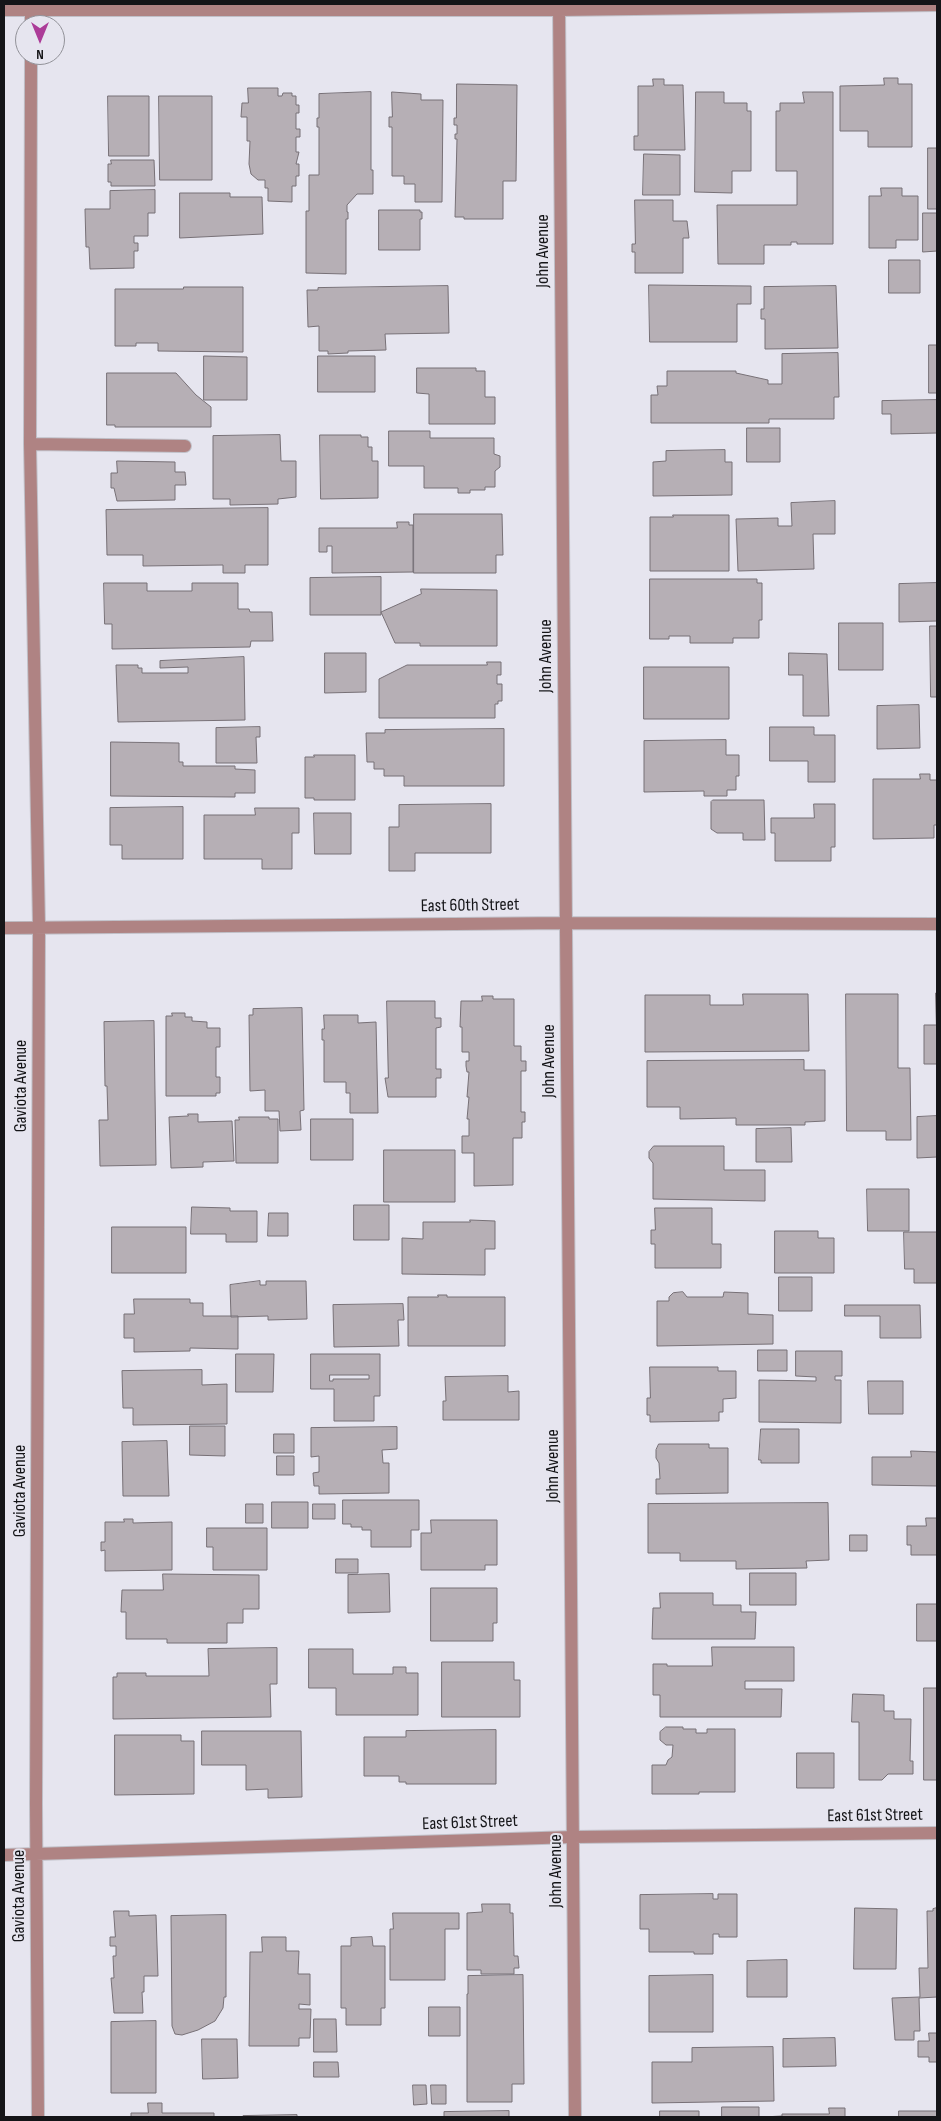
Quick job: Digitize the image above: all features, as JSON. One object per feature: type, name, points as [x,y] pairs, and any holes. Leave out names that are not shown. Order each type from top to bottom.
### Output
[{"type":"street","points":[[4,10],[31,7],[937,5]]},
{"type":"street","name":"John Avenue","points":[[559,7],[575,2117]]},
{"type":"street","name":"Gaviota Avenue","points":[[31,65],[30,444],[38,927],[36,1855],[38,2117]]},
{"type":"street","points":[[30,444],[185,446]]},
{"type":"street","name":"East 60th Street","points":[[4,928],[566,923],[937,924]]},
{"type":"street","name":"East 61st Street","points":[[4,1855],[573,1837],[937,1833]]},
{"type":"building","points":[[884,78],[898,78],[898,84],[912,84],[912,147],[868,147],[868,131],[840,131],[840,86],[884,85]]},
{"type":"building","points":[[653,79],[664,79],[664,85],[683,85],[685,150],[634,150],[634,136],[638,136],[638,86],[653,86]]},
{"type":"building","points":[[457,84],[517,85],[516,181],[503,181],[503,219],[464,219],[464,217],[455,217],[457,139],[455,139],[455,134],[457,134],[457,125],[454,125],[454,118],[456,118]]},
{"type":"building","points":[[248,88],[278,88],[278,96],[282,96],[283,93],[292,93],[292,96],[296,96],[296,105],[299,105],[299,113],[296,113],[296,129],[300,129],[300,137],[296,137],[296,152],[299,152],[296,164],[299,164],[299,176],[296,176],[296,186],[292,186],[292,202],[268,201],[268,188],[265,188],[265,180],[258,180],[251,174],[249,164],[250,141],[247,141],[247,117],[241,117],[242,103],[248,103]]},
{"type":"building","points":[[371,92],[371,170],[373,170],[373,194],[357,194],[347,205],[346,274],[306,273],[306,211],[309,211],[309,175],[319,175],[319,127],[317,127],[317,118],[319,118],[319,94]]},
{"type":"building","points":[[392,92],[421,94],[421,100],[443,100],[442,202],[415,202],[415,184],[404,184],[404,176],[392,176],[392,127],[389,127],[389,117],[392,117]]},
{"type":"building","points":[[696,92],[724,92],[724,103],[747,103],[747,111],[751,111],[751,171],[732,171],[732,193],[695,192]]},
{"type":"building","points":[[803,92],[833,92],[833,244],[797,244],[797,242],[791,242],[791,245],[764,245],[764,264],[718,264],[717,205],[797,205],[797,171],[776,171],[776,111],[780,111],[780,103],[804,103]]},
{"type":"building","points":[[108,96],[149,96],[149,156],[109,156]]},
{"type":"building","points":[[159,96],[212,96],[212,180],[160,180]]},
{"type":"building","points":[[928,148],[937,148],[937,209],[928,209]]},
{"type":"building","points":[[644,154],[680,155],[680,195],[643,195]]},
{"type":"building","points":[[111,160],[154,160],[155,186],[111,186],[111,182],[108,182],[108,164],[111,164]]},
{"type":"building","points":[[881,188],[902,188],[902,196],[918,196],[918,240],[896,240],[896,248],[869,248],[869,196],[881,196]]},
{"type":"building","points":[[155,190],[155,213],[148,213],[148,236],[134,236],[134,243],[138,243],[138,251],[134,251],[134,268],[90,269],[89,247],[86,247],[85,209],[110,209],[110,191]]},
{"type":"building","points":[[180,193],[230,193],[230,197],[262,197],[263,234],[180,238]]},
{"type":"building","points":[[635,200],[673,200],[673,221],[687,221],[689,238],[683,238],[683,273],[635,273],[635,252],[632,252],[632,244],[635,244]]},
{"type":"building","points":[[379,210],[420,210],[422,212],[422,219],[420,219],[420,250],[379,250]]},
{"type":"building","points":[[923,213],[937,213],[937,251],[923,252]]},
{"type":"building","points":[[889,260],[920,260],[920,293],[889,293]]},
{"type":"building","points":[[649,285],[751,286],[751,304],[737,304],[737,342],[650,342]]},
{"type":"building","points":[[448,286],[449,333],[385,334],[386,350],[348,351],[348,353],[328,354],[328,351],[319,351],[319,326],[308,327],[307,290],[318,290],[318,288]]},
{"type":"building","points":[[836,286],[838,348],[765,349],[765,319],[761,319],[761,309],[764,309],[764,287]]},
{"type":"building","points":[[184,287],[243,287],[243,352],[158,351],[158,343],[136,343],[136,346],[115,346],[115,289],[183,289]]},
{"type":"building","points":[[929,345],[937,345],[937,393],[929,393]]},
{"type":"building","points":[[838,353],[839,397],[834,397],[834,419],[769,419],[769,423],[651,423],[651,395],[658,395],[657,386],[667,386],[667,371],[736,371],[736,373],[768,380],[768,384],[782,384],[782,354]]},
{"type":"building","points":[[204,356],[247,357],[247,400],[204,400]]},
{"type":"building","points":[[318,356],[375,356],[375,392],[318,392]]},
{"type":"building","points":[[417,368],[476,368],[476,371],[485,371],[485,397],[495,397],[495,424],[429,424],[429,394],[417,393]]},
{"type":"building","points":[[107,373],[176,373],[196,395],[211,407],[211,427],[115,427],[115,425],[107,425]]},
{"type":"building","points":[[937,400],[937,433],[891,434],[891,414],[882,414],[882,401]]},
{"type":"building","points":[[747,428],[780,428],[780,462],[747,462]]},
{"type":"building","points":[[389,431],[430,431],[430,438],[494,438],[494,454],[500,456],[500,467],[495,471],[495,487],[485,487],[485,490],[470,490],[470,493],[458,493],[458,488],[424,488],[424,466],[389,466]]},
{"type":"building","points":[[280,435],[281,461],[296,461],[296,497],[278,499],[278,504],[230,505],[230,499],[213,499],[213,436]]},
{"type":"building","points":[[320,435],[361,435],[361,437],[368,437],[368,447],[372,447],[372,461],[378,461],[378,498],[321,499]]},
{"type":"building","points":[[725,450],[725,462],[732,462],[732,495],[653,496],[653,462],[666,461],[666,451]]},
{"type":"building","points":[[117,461],[175,462],[175,472],[185,472],[186,485],[175,485],[175,500],[117,501],[114,488],[111,488],[111,473],[117,473]]},
{"type":"building","points":[[835,501],[835,534],[813,534],[814,569],[738,571],[736,519],[778,518],[778,526],[792,526],[791,503]]},
{"type":"building","points":[[268,508],[268,565],[245,565],[245,573],[223,573],[223,565],[143,566],[143,555],[107,555],[106,510]]},
{"type":"building","points":[[414,514],[502,514],[503,555],[496,555],[496,573],[414,573]]},
{"type":"building","points":[[673,515],[729,515],[729,571],[650,571],[650,517],[673,517]]},
{"type":"building","points":[[397,522],[409,522],[409,525],[413,525],[413,572],[332,573],[332,546],[327,546],[327,552],[319,552],[319,528],[397,528]]},
{"type":"building","points":[[381,577],[381,615],[310,615],[310,578]]},
{"type":"building","points":[[650,579],[757,579],[757,583],[762,583],[762,620],[759,620],[759,638],[733,638],[733,643],[690,643],[690,636],[669,636],[669,639],[650,639]]},
{"type":"building","points":[[104,583],[147,583],[147,591],[192,591],[192,583],[238,583],[238,609],[249,609],[250,612],[272,612],[273,641],[251,641],[250,647],[112,649],[112,624],[105,624]]},
{"type":"building","points":[[937,583],[937,621],[899,622],[899,584]]},
{"type":"building","points":[[421,589],[497,590],[497,646],[420,646],[420,643],[395,643],[381,612],[421,594]]},
{"type":"building","points":[[839,623],[883,623],[883,670],[839,670]]},
{"type":"building","points":[[930,626],[937,626],[937,697],[931,697]]},
{"type":"building","points":[[325,653],[366,653],[366,692],[325,693]]},
{"type":"building","points":[[789,653],[827,654],[829,716],[803,716],[803,675],[789,675]]},
{"type":"building","points":[[244,657],[245,720],[118,722],[116,665],[138,665],[138,668],[142,668],[142,673],[188,673],[188,667],[160,668],[160,661]]},
{"type":"building","points":[[487,662],[501,662],[501,675],[497,675],[497,684],[502,684],[502,701],[498,701],[498,704],[495,704],[495,718],[379,718],[379,679],[407,665],[487,665]]},
{"type":"building","points":[[644,667],[729,667],[729,719],[644,719]]},
{"type":"building","points":[[919,705],[920,748],[877,749],[877,706]]},
{"type":"building","points":[[260,727],[260,737],[256,737],[257,763],[216,763],[216,728]]},
{"type":"building","points":[[770,727],[814,727],[814,735],[835,735],[835,782],[808,782],[808,761],[770,761]]},
{"type":"building","points":[[504,729],[504,786],[404,786],[404,776],[384,776],[384,769],[374,769],[374,762],[367,762],[366,733],[385,733],[385,730]]},
{"type":"building","points":[[726,740],[726,755],[739,755],[739,776],[736,776],[736,790],[727,790],[727,796],[704,796],[704,791],[644,792],[644,741]]},
{"type":"building","points":[[111,742],[179,743],[179,762],[183,762],[183,766],[235,766],[235,769],[255,770],[255,793],[235,793],[235,797],[111,796]]},
{"type":"building","points":[[314,755],[355,755],[355,800],[314,800],[314,798],[305,798],[305,757],[314,757]]},
{"type":"building","points":[[920,774],[930,774],[930,780],[937,780],[937,825],[934,825],[934,838],[873,839],[873,779],[920,779]]},
{"type":"building","points":[[713,800],[764,800],[765,840],[743,840],[743,833],[717,833],[711,829],[711,802]]},
{"type":"building","points":[[491,804],[491,853],[415,853],[415,871],[389,871],[389,827],[399,827],[399,805]]},
{"type":"building","points":[[814,804],[835,804],[835,847],[831,847],[831,861],[775,861],[775,833],[771,833],[771,818],[814,818]]},
{"type":"building","points":[[183,807],[183,859],[122,859],[122,845],[110,845],[110,808]]},
{"type":"building","points":[[255,808],[299,808],[299,833],[292,833],[292,869],[262,869],[262,859],[204,859],[204,815],[255,815]]},
{"type":"building","points":[[314,813],[351,813],[351,854],[315,854]]},
{"type":"building","points":[[936,993],[937,1064],[924,1064],[924,1025],[936,1025]]},
{"type":"building","points":[[743,994],[808,994],[809,1051],[645,1052],[645,995],[710,995],[710,1005],[743,1005]]},
{"type":"building","points":[[846,994],[898,994],[898,1068],[910,1068],[911,1140],[886,1140],[886,1131],[847,1131]]},
{"type":"building","points":[[482,996],[493,996],[493,999],[514,999],[514,1046],[521,1046],[521,1061],[526,1061],[526,1071],[521,1071],[521,1112],[525,1112],[525,1122],[522,1122],[522,1138],[513,1138],[513,1185],[474,1186],[474,1153],[462,1153],[462,1136],[469,1136],[469,1119],[467,1119],[469,1097],[467,1097],[469,1072],[467,1072],[466,1061],[469,1061],[469,1052],[462,1052],[462,1027],[460,1027],[461,1001],[482,1001]]},
{"type":"building","points":[[387,1001],[435,1001],[435,1018],[441,1018],[441,1027],[436,1028],[436,1069],[441,1069],[441,1078],[436,1078],[436,1097],[388,1097],[385,1078],[388,1078]]},
{"type":"building","points":[[302,1008],[304,1110],[300,1111],[301,1130],[280,1131],[279,1111],[265,1111],[265,1090],[250,1091],[249,1015],[253,1015],[253,1009]]},
{"type":"building","points":[[172,1013],[185,1013],[185,1017],[192,1017],[192,1021],[207,1022],[207,1028],[220,1028],[220,1047],[216,1047],[216,1077],[220,1077],[220,1093],[216,1093],[216,1096],[166,1096],[166,1016],[172,1016]]},
{"type":"building","points":[[324,1015],[358,1015],[358,1023],[376,1022],[378,1113],[350,1113],[350,1093],[346,1093],[346,1082],[324,1082],[324,1040],[322,1040],[322,1029],[324,1029]]},
{"type":"building","points":[[154,1021],[156,1165],[100,1166],[99,1120],[108,1120],[107,1086],[105,1086],[104,1022]]},
{"type":"building","points":[[804,1060],[804,1070],[825,1070],[825,1121],[805,1122],[805,1125],[736,1125],[736,1118],[680,1119],[680,1107],[647,1107],[647,1061]]},
{"type":"building","points":[[188,1114],[198,1114],[198,1122],[232,1121],[234,1161],[203,1162],[203,1167],[171,1168],[169,1117],[188,1116]]},
{"type":"building","points":[[937,1116],[937,1157],[917,1158],[917,1117]]},
{"type":"building","points":[[239,1117],[269,1117],[269,1119],[278,1119],[278,1163],[236,1163],[235,1120],[239,1120]]},
{"type":"building","points":[[311,1119],[353,1119],[353,1160],[311,1160]]},
{"type":"building","points":[[791,1128],[792,1162],[756,1162],[756,1129]]},
{"type":"building","points":[[654,1146],[724,1146],[724,1170],[765,1170],[765,1201],[653,1199],[653,1163],[649,1158],[649,1152]]},
{"type":"building","points":[[384,1150],[455,1150],[455,1202],[384,1202]]},
{"type":"building","points":[[867,1189],[909,1189],[909,1231],[868,1231]]},
{"type":"building","points":[[354,1205],[389,1205],[389,1240],[354,1240]]},
{"type":"building","points":[[192,1207],[230,1208],[230,1211],[257,1211],[257,1242],[226,1242],[226,1234],[191,1234]]},
{"type":"building","points":[[655,1208],[712,1208],[712,1244],[721,1244],[721,1268],[655,1268],[655,1244],[651,1244],[651,1230],[655,1230]]},
{"type":"building","points":[[269,1213],[288,1213],[288,1236],[268,1236]]},
{"type":"building","points":[[470,1220],[495,1221],[495,1249],[485,1249],[485,1275],[402,1274],[402,1238],[423,1239],[423,1222],[470,1222]]},
{"type":"building","points":[[112,1227],[186,1227],[186,1273],[112,1273]]},
{"type":"building","points":[[775,1231],[818,1231],[818,1238],[834,1238],[834,1273],[775,1273]]},
{"type":"building","points":[[904,1232],[937,1232],[937,1283],[914,1283],[914,1269],[905,1269]]},
{"type":"building","points":[[779,1277],[812,1277],[812,1311],[779,1311]]},
{"type":"building","points":[[260,1281],[260,1285],[266,1285],[266,1281],[306,1281],[307,1319],[268,1320],[268,1316],[231,1317],[230,1285]]},
{"type":"building","points":[[683,1292],[687,1297],[723,1297],[724,1292],[748,1293],[748,1314],[773,1315],[773,1344],[657,1346],[657,1301],[669,1301],[669,1297],[673,1293]]},
{"type":"building","points":[[438,1295],[447,1295],[447,1297],[505,1297],[505,1346],[408,1346],[408,1297],[438,1297]]},
{"type":"building","points":[[134,1299],[190,1299],[190,1303],[203,1303],[203,1316],[238,1316],[238,1349],[190,1348],[190,1351],[134,1352],[134,1338],[124,1338],[124,1314],[134,1314]]},
{"type":"building","points":[[403,1304],[404,1320],[398,1320],[399,1346],[334,1347],[333,1305]]},
{"type":"building","points":[[845,1305],[920,1305],[921,1338],[880,1338],[880,1316],[845,1316]]},
{"type":"building","points":[[758,1350],[787,1350],[787,1371],[758,1371]]},
{"type":"building","points":[[796,1351],[842,1351],[842,1376],[835,1376],[835,1380],[841,1380],[841,1423],[759,1422],[759,1380],[816,1381],[816,1377],[796,1376]]},
{"type":"building","points":[[236,1354],[274,1354],[273,1392],[236,1392]]},
{"type":"building","points":[[311,1354],[380,1354],[380,1396],[374,1396],[374,1421],[334,1421],[334,1389],[311,1389]],"holes":[[[330,1375],[369,1375],[369,1379],[333,1379],[333,1381],[330,1381]]]},
{"type":"building","points":[[650,1367],[718,1367],[718,1371],[736,1371],[736,1398],[723,1399],[723,1412],[719,1412],[719,1421],[650,1422],[650,1415],[647,1415],[647,1398],[650,1398]]},
{"type":"building","points":[[202,1370],[202,1385],[227,1384],[227,1424],[133,1425],[133,1408],[123,1408],[122,1371]]},
{"type":"building","points":[[508,1376],[508,1392],[519,1391],[519,1420],[443,1420],[443,1401],[446,1401],[445,1377]]},
{"type":"building","points":[[868,1381],[903,1381],[903,1414],[869,1414]]},
{"type":"building","points":[[190,1426],[225,1426],[225,1456],[190,1455]]},
{"type":"building","points":[[397,1427],[397,1449],[382,1450],[383,1463],[389,1463],[389,1493],[319,1494],[319,1486],[314,1486],[313,1473],[319,1472],[319,1456],[311,1457],[311,1428]]},
{"type":"building","points":[[761,1429],[799,1429],[799,1463],[761,1463],[761,1460],[759,1460]]},
{"type":"building","points":[[274,1434],[294,1434],[294,1453],[274,1453]]},
{"type":"building","points":[[167,1441],[169,1496],[123,1496],[122,1442]]},
{"type":"building","points":[[659,1444],[709,1444],[709,1448],[728,1448],[728,1493],[656,1494],[656,1479],[660,1479],[659,1463],[656,1458],[656,1450]]},
{"type":"building","points":[[911,1451],[937,1452],[937,1486],[872,1485],[872,1457],[911,1457]]},
{"type":"building","points":[[277,1456],[294,1456],[294,1475],[277,1475]]},
{"type":"building","points":[[343,1500],[419,1500],[419,1530],[411,1530],[411,1547],[371,1547],[371,1530],[362,1530],[362,1527],[351,1527],[351,1524],[343,1524]]},
{"type":"building","points":[[272,1502],[308,1502],[308,1528],[272,1528]]},
{"type":"building","points":[[828,1503],[829,1560],[806,1561],[807,1568],[736,1569],[736,1561],[680,1561],[680,1553],[648,1553],[648,1504]]},
{"type":"building","points":[[246,1504],[263,1504],[263,1523],[246,1523]]},
{"type":"building","points":[[313,1504],[335,1504],[335,1519],[313,1519]]},
{"type":"building","points":[[926,1518],[937,1518],[937,1555],[911,1555],[911,1545],[907,1545],[907,1526],[926,1526]]},
{"type":"building","points":[[124,1519],[133,1519],[133,1523],[172,1522],[172,1570],[105,1571],[105,1550],[101,1551],[101,1542],[105,1542],[105,1522],[124,1522]]},
{"type":"building","points":[[431,1520],[497,1520],[497,1565],[485,1565],[485,1570],[421,1570],[421,1533],[431,1533]]},
{"type":"building","points":[[207,1528],[267,1528],[267,1570],[213,1570],[213,1547],[207,1547]]},
{"type":"building","points":[[850,1535],[867,1535],[867,1551],[850,1551]]},
{"type":"building","points":[[336,1559],[358,1559],[358,1573],[336,1573]]},
{"type":"building","points":[[750,1573],[796,1573],[796,1605],[750,1605]]},
{"type":"building","points":[[163,1574],[259,1575],[259,1609],[243,1609],[243,1623],[227,1623],[227,1643],[167,1643],[167,1639],[126,1639],[126,1612],[121,1612],[122,1590],[163,1590]]},
{"type":"building","points":[[389,1574],[390,1612],[348,1613],[348,1575]]},
{"type":"building","points":[[431,1588],[497,1588],[497,1623],[493,1623],[493,1641],[431,1641]]},
{"type":"building","points":[[660,1593],[713,1593],[713,1605],[741,1605],[741,1612],[756,1612],[755,1639],[652,1639],[653,1608],[660,1608]]},
{"type":"building","points":[[917,1604],[937,1604],[937,1641],[917,1641]]},
{"type":"building","points":[[712,1647],[794,1647],[794,1681],[745,1681],[745,1689],[782,1689],[781,1717],[660,1717],[660,1695],[653,1695],[653,1664],[667,1664],[667,1666],[712,1666]]},
{"type":"building","points":[[277,1648],[277,1684],[270,1684],[271,1717],[113,1719],[113,1677],[117,1677],[117,1673],[146,1673],[146,1676],[209,1676],[208,1649]]},
{"type":"building","points":[[309,1649],[353,1649],[353,1674],[393,1674],[393,1667],[406,1667],[406,1673],[418,1673],[418,1715],[336,1715],[336,1688],[309,1688]]},
{"type":"building","points":[[442,1662],[514,1662],[514,1680],[520,1680],[520,1717],[442,1717]]},
{"type":"building","points":[[924,1688],[937,1688],[937,1780],[924,1780]]},
{"type":"building","points":[[853,1694],[884,1695],[884,1711],[894,1711],[894,1719],[911,1719],[910,1761],[913,1761],[913,1774],[888,1774],[882,1780],[859,1780],[859,1722],[852,1722]]},
{"type":"building","points":[[666,1727],[696,1729],[696,1733],[707,1733],[707,1729],[735,1729],[735,1792],[652,1794],[652,1765],[666,1765],[672,1757],[673,1745],[666,1745],[660,1740],[660,1732]]},
{"type":"building","points":[[496,1730],[496,1784],[406,1784],[406,1782],[399,1782],[399,1776],[364,1776],[364,1737],[406,1737],[406,1731]]},
{"type":"building","points":[[202,1731],[301,1731],[302,1797],[268,1798],[268,1789],[246,1790],[246,1765],[202,1765]]},
{"type":"building","points":[[115,1735],[181,1735],[181,1741],[194,1741],[194,1794],[115,1795]]},
{"type":"building","points":[[797,1753],[834,1753],[834,1788],[797,1788]]},
{"type":"building","points":[[713,1894],[713,1899],[718,1899],[718,1894],[737,1894],[737,1937],[719,1937],[719,1934],[713,1934],[713,1954],[649,1952],[649,1929],[640,1929],[640,1895]]},
{"type":"building","points":[[482,1904],[510,1904],[510,1913],[513,1913],[514,1956],[518,1956],[519,1968],[514,1968],[514,1974],[481,1974],[481,1970],[467,1970],[467,1913],[482,1912]]},
{"type":"building","points":[[855,1908],[897,1909],[896,1969],[854,1969]]},
{"type":"building","points":[[937,1908],[937,1997],[919,1998],[920,2031],[914,2031],[914,2040],[895,2040],[892,1998],[920,1997],[919,1968],[928,1968],[927,1911],[933,1911],[933,1909]]},
{"type":"building","points":[[114,1911],[129,1911],[129,1916],[156,1915],[158,1976],[144,1976],[144,1992],[142,1992],[143,2013],[114,2013],[111,1978],[114,1978],[113,1956],[116,1956],[116,1946],[110,1946],[110,1937],[115,1937]]},
{"type":"building","points":[[393,1913],[459,1913],[459,1929],[445,1929],[445,1980],[390,1980],[390,1929],[393,1929]]},
{"type":"building","points":[[226,1915],[226,1997],[224,1997],[223,2008],[215,2021],[198,2030],[182,2035],[175,2034],[172,2026],[171,1916]]},
{"type":"building","points":[[262,1937],[286,1937],[286,1951],[299,1951],[298,1974],[310,1974],[310,2005],[299,2004],[299,2009],[311,2009],[310,2038],[299,2038],[299,2046],[249,2046],[250,1952],[262,1952]]},
{"type":"building","points":[[372,1937],[373,1946],[385,1946],[385,2008],[381,2008],[381,2025],[346,2025],[346,2008],[341,2008],[341,1946],[351,1946],[351,1938]]},
{"type":"building","points":[[787,1960],[787,1997],[747,1997],[747,1961]]},
{"type":"building","points":[[523,1975],[524,2084],[512,2084],[512,2102],[467,2102],[468,1976]]},
{"type":"building","points":[[713,1975],[713,2032],[649,2032],[649,1976]]},
{"type":"building","points":[[429,2007],[460,2007],[460,2036],[429,2036]]},
{"type":"building","points":[[314,2019],[336,2019],[337,2052],[314,2052]]},
{"type":"building","points":[[156,2021],[156,2093],[111,2093],[111,2022]]},
{"type":"building","points":[[929,2033],[937,2033],[937,2062],[929,2062],[929,2057],[918,2057],[918,2041],[929,2041]]},
{"type":"building","points":[[835,2038],[836,2066],[783,2067],[783,2039]]},
{"type":"building","points":[[202,2039],[237,2039],[238,2078],[203,2079]]},
{"type":"building","points":[[773,2047],[774,2101],[652,2103],[652,2062],[692,2062],[692,2048]]},
{"type":"building","points":[[314,2062],[338,2062],[339,2077],[314,2077]]},
{"type":"building","points":[[413,2085],[426,2085],[427,2104],[414,2105]]},
{"type":"building","points":[[431,2085],[446,2085],[446,2104],[432,2104]]},
{"type":"building","points":[[148,2103],[162,2103],[162,2113],[214,2113],[214,2117],[131,2117],[131,2113],[148,2113]]},
{"type":"building","points":[[722,2107],[759,2107],[759,2117],[722,2117]]},
{"type":"building","points":[[829,2108],[845,2108],[845,2117],[763,2117],[782,2116],[782,2114],[829,2114]]},
{"type":"building","points":[[509,2111],[509,2117],[444,2117],[444,2112]]},
{"type":"building","points":[[660,2111],[699,2111],[699,2117],[660,2117]]},
{"type":"building","points":[[899,2111],[937,2111],[937,2117],[899,2117]]},
{"type":"building","points":[[297,2115],[297,2117],[243,2117],[243,2116]]}]
